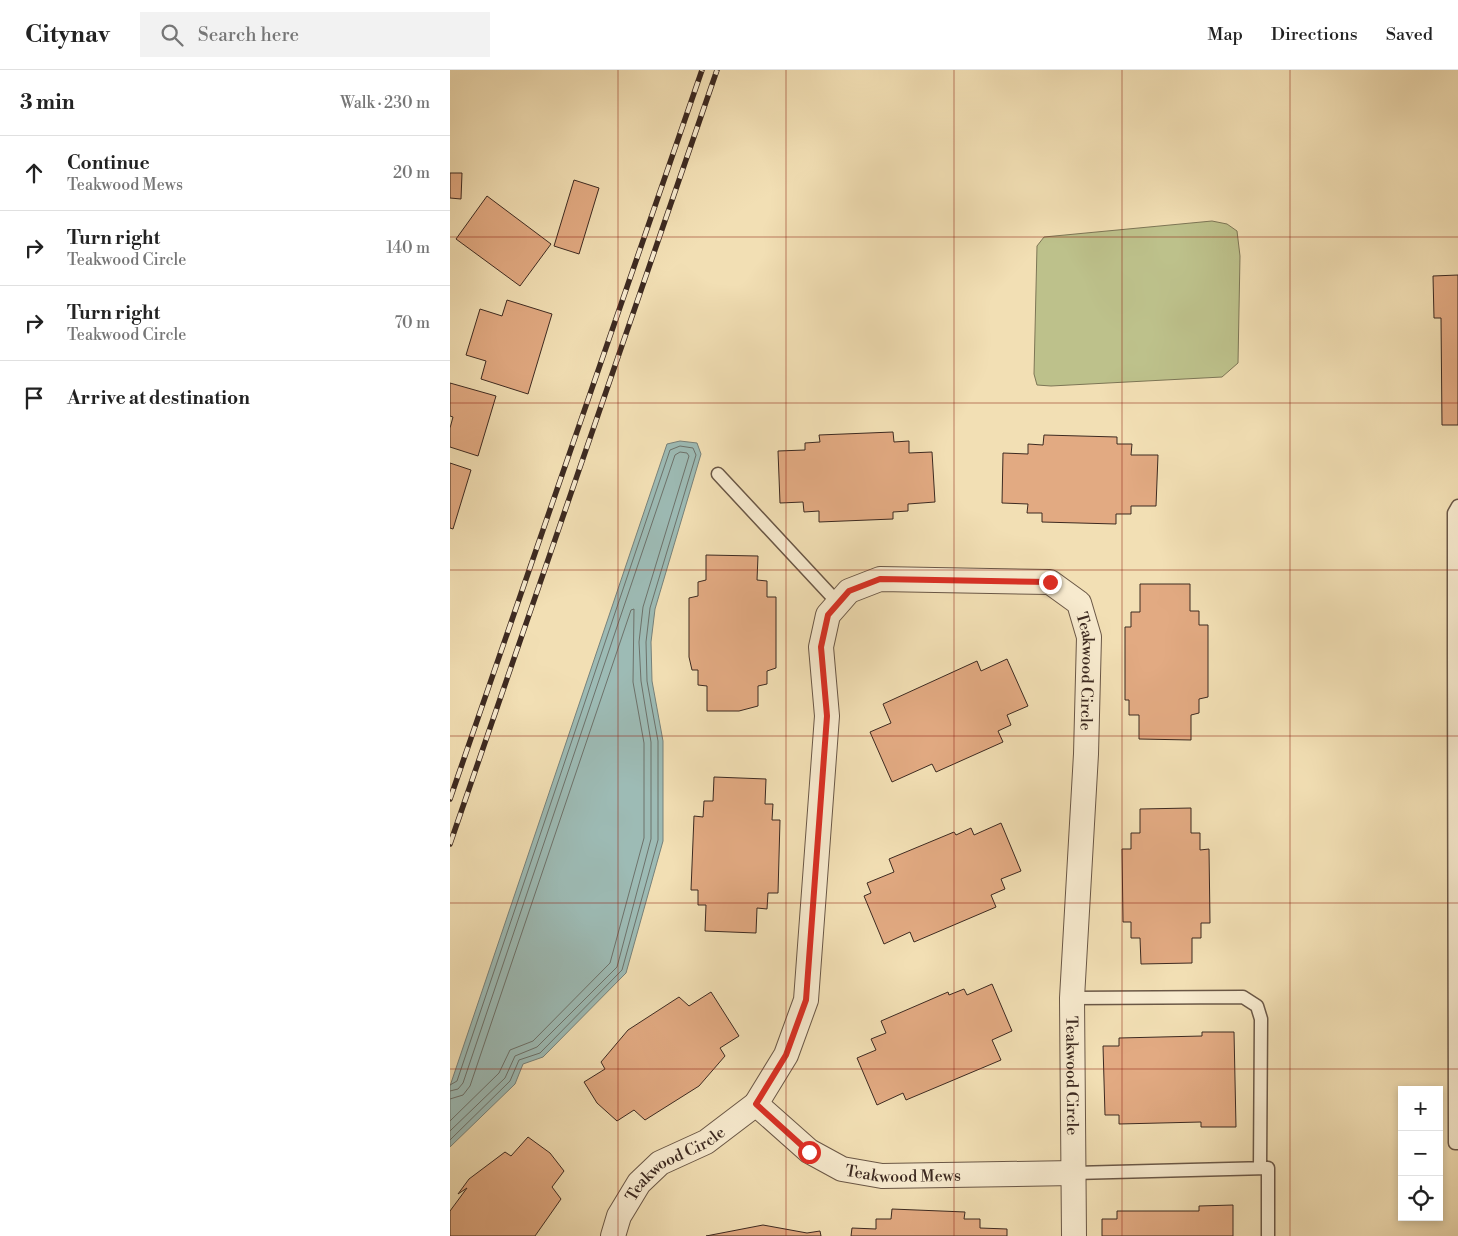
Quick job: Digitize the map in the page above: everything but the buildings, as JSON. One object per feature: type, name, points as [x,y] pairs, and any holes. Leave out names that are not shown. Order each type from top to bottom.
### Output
[{"type":"street","name":"Teakwood Circle","points":[[613,1236],[619,1216],[639,1183],[660,1163],[706,1142],[756,1104],[786,1055],[806,1000],[827,716],[821,647],[828,615],[838,603],[849,591],[880,579],[1050,582],[1079,603],[1089,637],[1086,754],[1072,998],[1074,1236]]},
{"type":"street","name":"Teakwood Mews","points":[[756,1104],[809,1152],[842,1169],[882,1176],[1074,1173]]},
{"type":"lane","points":[[718,474],[838,603]]},
{"type":"lane","points":[[1458,506],[1454,513],[1456,655],[1455,1143],[1458,1143]]},
{"type":"lane","points":[[1072,998],[1243,997],[1256,1006],[1261,1019],[1260,1168]]},
{"type":"lane","points":[[1074,1173],[1268,1168],[1268,1236]]},
{"type":"green space","points":[[1212,221],[1227,224],[1237,231],[1240,256],[1238,363],[1222,377],[1051,386],[1037,385],[1034,374],[1037,246],[1044,237]]},
{"type":"water","points":[[680,441],[697,443],[701,454],[655,609],[651,642],[652,681],[663,741],[663,841],[626,973],[543,1057],[523,1064],[515,1084],[450,1147],[450,1086],[667,444]]},
{"type":"railway","points":[[450,799],[702,70]]},
{"type":"railway","points":[[450,844],[717,70]]},
{"type":"route","points":[[809,1152],[756,1104],[786,1055],[806,1000],[827,716],[821,647],[828,615],[849,591],[880,579],[1050,582]]}]
